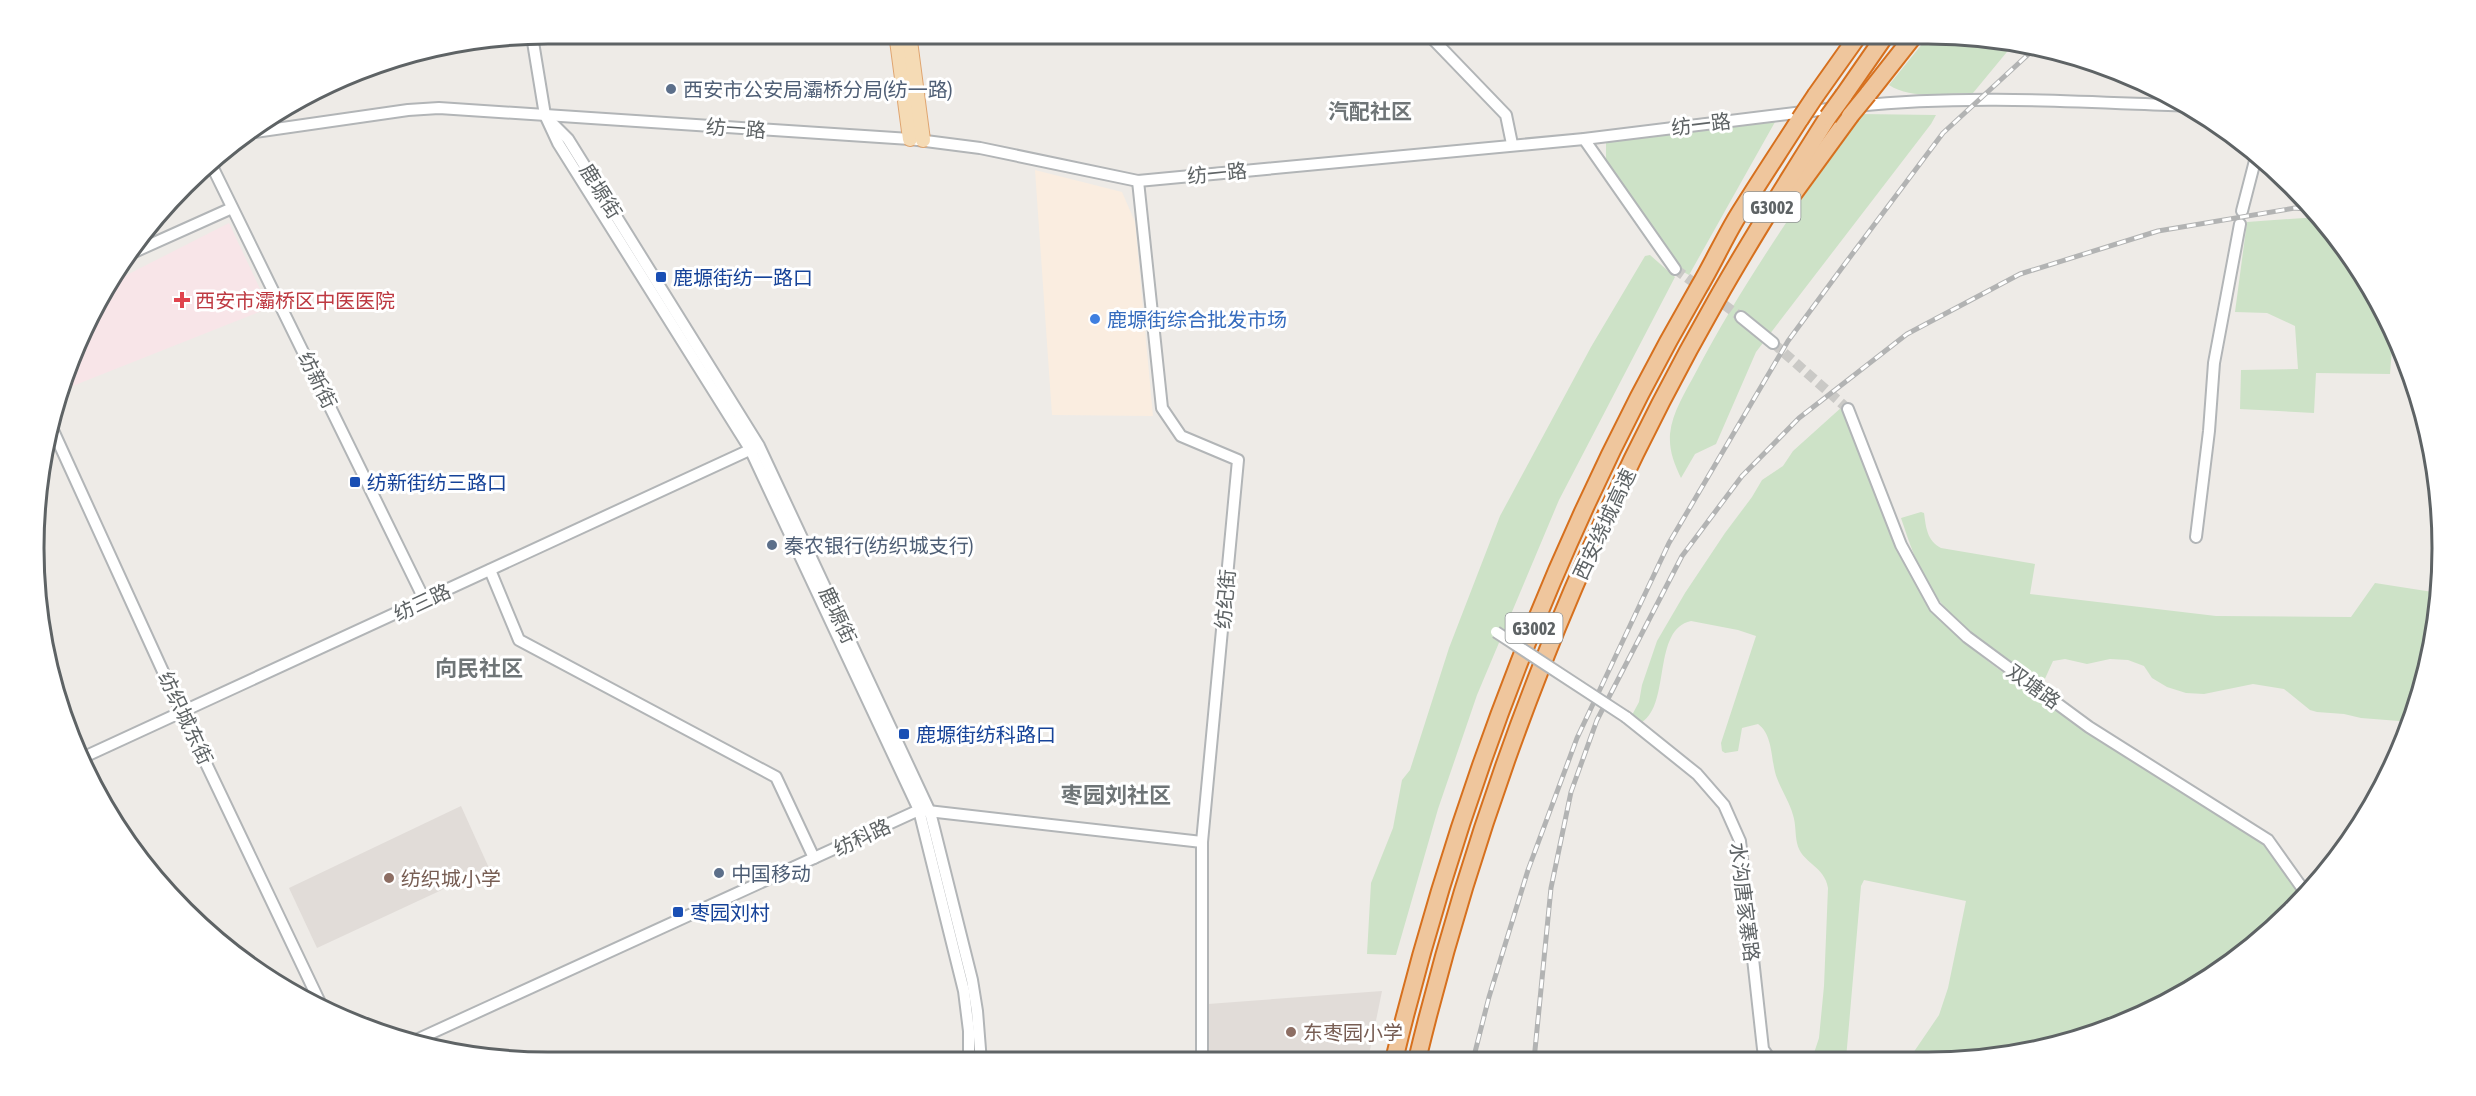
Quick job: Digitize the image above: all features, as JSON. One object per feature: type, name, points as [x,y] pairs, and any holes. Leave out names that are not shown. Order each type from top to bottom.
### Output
[{"type":"highway","points":[[1827,79],[1846,44]]},
{"type":"highway","name":"西安绕城高速","points":[[1396,1052],[1458,834],[1511,684],[1544,605],[1637,400],[1735,221],[1800,119],[1852,44]]},
{"type":"highway","name":"西安绕城高速","points":[[1419,1052],[1451,932],[1477,847],[1535,685],[1589,555],[1646,433],[1717,297],[1828,117],[1879,44]]},
{"type":"highway","points":[[1717,297],[1850,116],[1907,44]]},
{"type":"main road","points":[[898,44],[917,140]]},
{"type":"main road","points":[[910,44],[917,140]]},
{"type":"street","name":"鹿塬街","points":[[533,44],[544,115],[558,143],[755,447],[925,811],[972,980],[980,1052]]},
{"type":"street","points":[[1437,44],[1506,116],[1512,144]]},
{"type":"street","name":"纺一路","points":[[266,130],[424,108],[917,140],[980,148],[1138,181],[1584,139],[1896,102],[2041,100],[2169,105]]},
{"type":"street","points":[[1584,139],[1675,269]]},
{"type":"street","points":[[2242,211],[2254,164]]},
{"type":"street","name":"纺新街","points":[[214,170],[425,601]]},
{"type":"street","name":"纺纪街","points":[[1138,181],[1162,408],[1181,436],[1238,460],[1202,842],[1202,1052]]},
{"type":"street","points":[[143,248],[232,208]]},
{"type":"street","points":[[2196,537],[2209,430],[2214,363],[2240,224]]},
{"type":"street","points":[[1741,317],[1773,343]]},
{"type":"street","name":"双塘路","points":[[1848,409],[1900,545],[1935,606],[1967,637],[2089,727],[2268,840],[2302,886]]},
{"type":"street","name":"纺织城东街","points":[[56,437],[181,711],[318,996]]},
{"type":"street","name":"纺三路","points":[[88,755],[755,447]]},
{"type":"street","points":[[490,570],[519,640],[776,777],[814,858]]},
{"type":"street","name":"水沟唐家寨路","points":[[1496,632],[1626,717],[1697,774],[1724,805],[1740,842],[1765,1052]]},
{"type":"street","points":[[925,811],[1202,842]]},
{"type":"street","name":"鹿塬街","points":[[925,811],[964,991],[969,1052]]},
{"type":"street","name":"纺科路","points":[[424,1037],[814,858],[925,811]]},
{"type":"shaded area","name":"鹿塬街综合批发市场","points":[[1035,170],[1122,192],[1135,222],[1153,416],[1052,415]]},
{"type":"shaded area","name":"西安市灞桥区中医医院","points":[[229,223],[269,308],[70,387],[96,325],[123,277]]},
{"type":"shaded area","name":"纺织城小学","points":[[461,806],[489,868],[317,948],[289,888]]},
{"type":"shaded area","name":"东枣园小学","points":[[1382,991],[1370,1052],[1207,1052],[1208,1004]]},
{"type":"green space","points":[[1922,44],[1961,45],[2008,50],[1973,93],[1908,93],[1889,85]]},
{"type":"green space","points":[[1860,114],[1936,115],[1756,352],[1716,444],[1695,454],[1681,478],[1670,446],[1671,426],[1680,402],[1733,306],[1795,209]]},
{"type":"green space","points":[[1775,122],[1689,275],[1680,270],[1606,161],[1606,141]]},
{"type":"green space","points":[[2309,218],[2347,268],[2380,325],[2392,350],[2390,374],[2316,373],[2314,413],[2240,409],[2241,370],[2298,369],[2295,326],[2267,313],[2235,312],[2247,222]]},
{"type":"green space","points":[[1650,255],[1675,277],[1559,500],[1477,695],[1438,809],[1396,955],[1367,954],[1371,883],[1393,828],[1402,780],[1410,770],[1449,648],[1500,516],[1591,347],[1645,256]]},
{"type":"green space","points":[[1843,406],[1856,425],[1911,575],[1926,600],[1945,623],[1989,662],[2013,679],[2248,831],[2268,848],[2303,886],[2285,905],[2235,948],[2180,985],[2121,1014],[2090,1026],[2026,1043],[1961,1051],[1914,1052],[1939,1015],[1948,988],[1966,901],[1864,880],[1861,886],[1847,1052],[1814,1052],[1819,1038],[1824,986],[1828,888],[1826,881],[1818,869],[1799,850],[1793,815],[1777,778],[1770,746],[1763,728],[1758,724],[1742,728],[1738,751],[1725,753],[1722,751],[1721,743],[1756,636],[1691,621],[1679,627],[1671,638],[1666,652],[1660,684],[1651,713],[1642,722],[1632,715],[1639,702],[1642,685],[1657,641],[1685,593],[1762,480],[1783,466],[1793,451]]},
{"type":"green space","points":[[1924,513],[1930,538],[1941,548],[2035,564],[2030,594],[2216,616],[2351,617],[2375,583],[2430,592],[2423,646],[2402,721],[2317,712],[2310,710],[2284,689],[2253,684],[2204,694],[2186,693],[2167,687],[2152,678],[2144,666],[2128,660],[2110,659],[2087,664],[2065,659],[2053,661],[2043,683],[1982,642],[1943,605],[1918,564],[1901,518]]},
{"type":"tunnel","points":[[1675,269],[1741,317]]},
{"type":"tunnel","points":[[1773,343],[1848,409]]},
{"type":"railway","points":[[1475,1052],[1489,997],[1528,870],[1577,738],[1669,543],[1788,341],[1943,133],[2029,54]]},
{"type":"railway","points":[[1535,1052],[1551,888],[1571,792],[1597,720],[1682,556],[1742,476],[1799,418],[1907,334],[2020,274],[2158,231],[2301,209]]},
{"type":"place","name":"西安市公安局灞桥分局(纺一路)","points":[[671,89]]},
{"type":"place","name":"鹿塬街纺一路口","points":[[661,277]]},
{"type":"place","name":"西安市灞桥区中医医院","points":[[182,300]]},
{"type":"place","name":"鹿塬街综合批发市场","points":[[1095,319]]},
{"type":"place","name":"纺新街纺三路口","points":[[355,482]]},
{"type":"place","name":"秦农银行(纺织城支行)","points":[[772,545]]},
{"type":"place","name":"鹿塬街纺科路口","points":[[904,734]]},
{"type":"place","name":"中国移动","points":[[719,873]]},
{"type":"place","name":"纺织城小学","points":[[389,878]]},
{"type":"place","name":"枣园刘村","points":[[678,912]]},
{"type":"place","name":"东枣园小学","points":[[1291,1032]]},
{"type":"district","name":"汽配社区","points":[[1370,111]]},
{"type":"district","name":"向民社区","points":[[479,668]]},
{"type":"district","name":"枣园刘社区","points":[[1116,795]]}]
